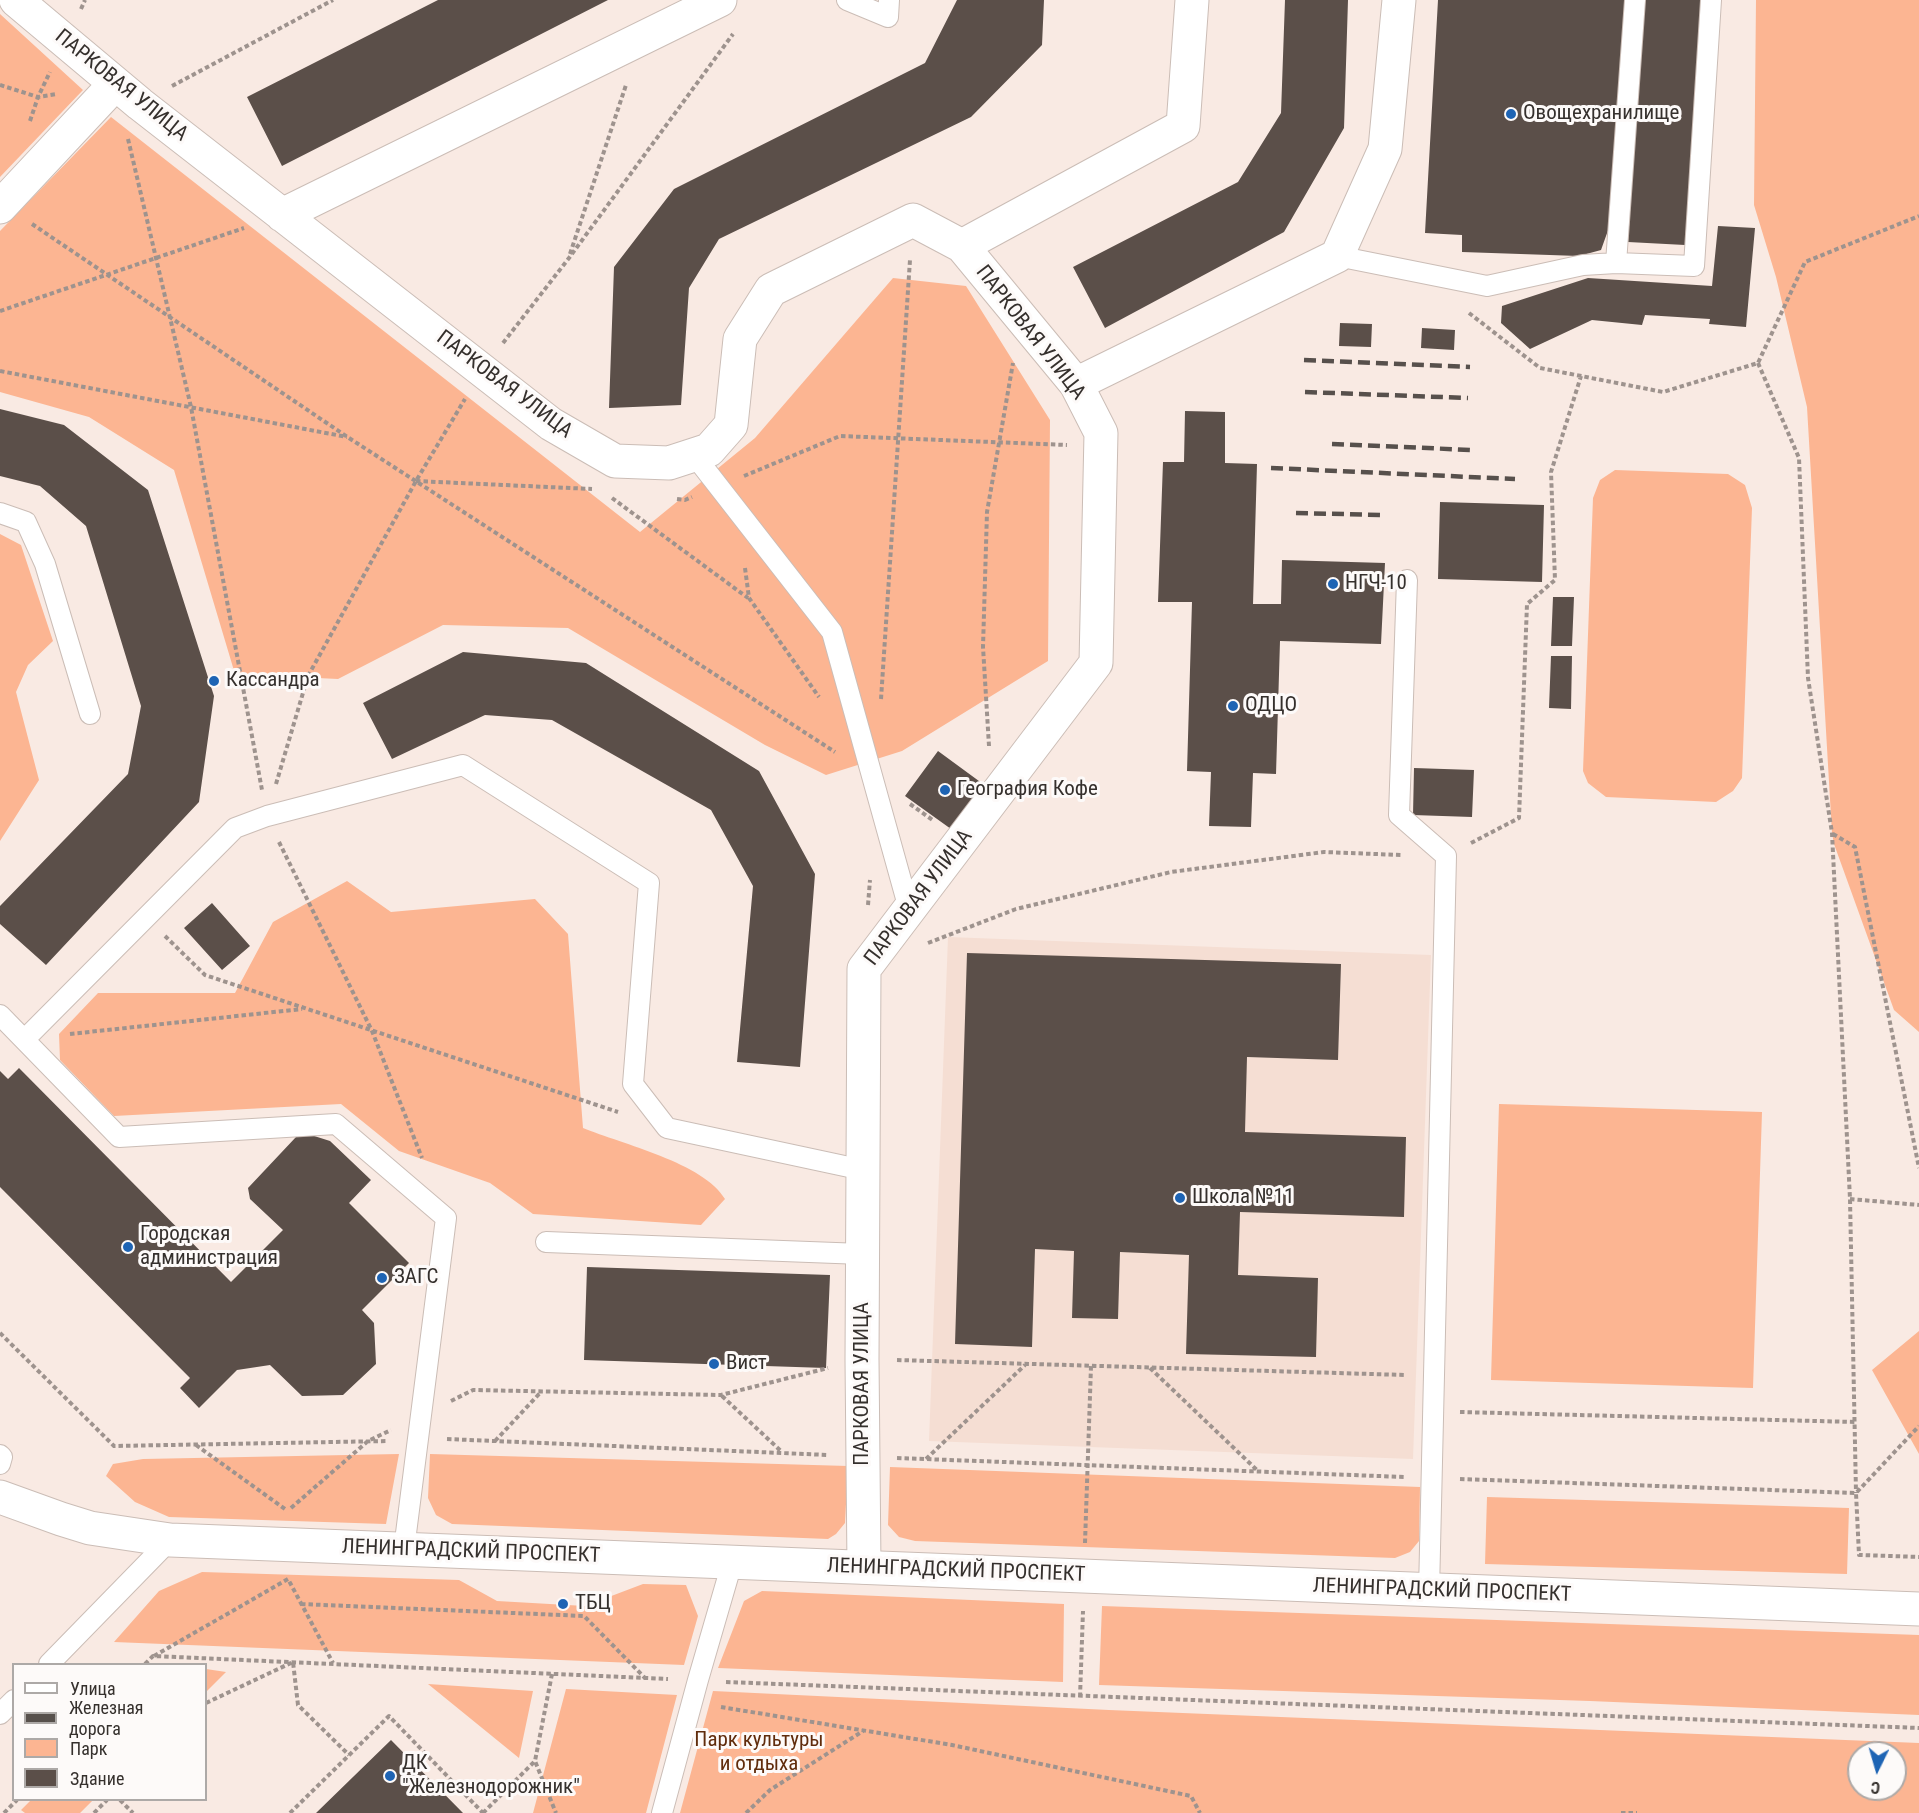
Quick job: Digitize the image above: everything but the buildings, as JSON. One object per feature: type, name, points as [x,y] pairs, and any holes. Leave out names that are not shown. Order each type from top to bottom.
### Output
[{"type":"street","name":"ПАРКОВАЯ УЛИЦА","points":[[18,0],[127,94],[551,424],[615,461],[669,463],[709,450],[731,425],[740,339],[771,290],[913,220],[962,246],[1076,384],[1101,433],[1096,663],[864,969],[862,1254],[864,1567]]},
{"type":"street","points":[[282,215],[720,0]]},
{"type":"street","name":"ПАРКОВАЯ УЛИЦА","points":[[962,246],[1183,126],[1192,0]]},
{"type":"street","points":[[1076,384],[1337,256],[1385,149],[1399,0]]},
{"type":"street","points":[[1,206],[127,94]]},
{"type":"street","name":"ЛЕНИНГРАДСКИЙ ПРОСПЕКТ","points":[[0,1497],[90,1528],[170,1540],[1919,1610]]},
{"type":"lane","points":[[847,0],[888,17],[889,0]]},
{"type":"lane","points":[[1616,263],[1635,0]]},
{"type":"lane","points":[[1337,256],[1487,286],[1583,265],[1616,263],[1694,267],[1711,0]]},
{"type":"lane","points":[[694,455],[832,632],[909,909]]},
{"type":"lane","points":[[0,513],[26,522],[45,564],[90,714]]},
{"type":"lane","points":[[1407,580],[1399,815],[1446,856],[1429,1591]]},
{"type":"lane","points":[[25,1040],[235,828],[267,816],[463,765],[649,883],[633,1084],[667,1128],[863,1170]]},
{"type":"lane","points":[[0,1015],[119,1137],[336,1124],[446,1218],[404,1549]]},
{"type":"lane","points":[[546,1242],[862,1254]]},
{"type":"lane","points":[[0,1455],[2,1457],[0,1464]]},
{"type":"lane","points":[[51,1663],[170,1540]]},
{"type":"lane","points":[[662,1813],[732,1563]]},
{"type":"lane","points":[[0,1714],[12,1702]]},
{"type":"path","points":[[27,129],[38,97],[85,0]]},
{"type":"path","points":[[333,0],[127,94],[156,258],[191,407],[267,816],[372,1030],[424,1163]]},
{"type":"path","points":[[569,258],[642,38]]},
{"type":"path","points":[[1,206],[107,274],[349,438],[872,776],[963,839]]},
{"type":"path","points":[[0,310],[282,215]]},
{"type":"path","points":[[1469,312],[1540,368],[1663,392],[1758,363],[1805,262],[1919,216]]},
{"type":"path","points":[[881,708],[913,220]]},
{"type":"path","points":[[990,751],[983,635],[987,512],[1021,318]]},
{"type":"path","points":[[1758,363],[1799,458],[1808,678],[1832,833],[1850,1198],[1859,1555],[1919,1557]]},
{"type":"path","points":[[0,371],[349,438]]},
{"type":"path","points":[[918,948],[1016,909],[1171,872],[1324,852],[1446,856],[1519,818],[1527,604],[1555,580],[1551,472],[1581,376]]},
{"type":"path","points":[[674,499],[685,500],[840,436],[1101,447]]},
{"type":"path","points":[[416,481],[601,490]]},
{"type":"path","points":[[610,497],[749,598],[824,704]]},
{"type":"path","points":[[745,566],[749,598]]},
{"type":"path","points":[[1832,833],[1855,847],[1919,1168]]},
{"type":"path","points":[[867,912],[870,878]]},
{"type":"path","points":[[147,918],[205,975],[667,1128]]},
{"type":"path","points":[[25,1040],[305,1008]]},
{"type":"path","points":[[1850,1198],[1919,1205]]},
{"type":"path","points":[[0,1333],[114,1446],[418,1440],[495,1441],[1856,1493],[1919,1426]]},
{"type":"path","points":[[195,1445],[288,1511],[368,1441],[473,1390],[721,1395],[862,1359],[1434,1376]]},
{"type":"path","points":[[925,1459],[1026,1364]]},
{"type":"path","points":[[1087,1465],[1091,1366]]},
{"type":"path","points":[[1150,1368],[1260,1472]]},
{"type":"path","points":[[495,1441],[541,1392]]},
{"type":"path","points":[[721,1395],[782,1453]]},
{"type":"path","points":[[1434,1411],[1855,1422]]},
{"type":"path","points":[[147,1663],[153,1656],[288,1579],[333,1664]]},
{"type":"path","points":[[301,1604],[584,1616],[645,1678]]},
{"type":"path","points":[[153,1656],[955,1692],[1919,1728]]},
{"type":"path","points":[[207,1702],[293,1662]]},
{"type":"path","points":[[293,1662],[298,1705],[349,1755]]},
{"type":"path","points":[[552,1674],[535,1761],[556,1813]]},
{"type":"path","points":[[721,1707],[952,1745],[1191,1797],[1200,1813]]},
{"type":"path","points":[[290,1813],[389,1716],[483,1813],[535,1761]]},
{"type":"path","points":[[746,1813],[770,1790],[864,1731]]},
{"type":"path","points":[[4,1813],[15,1801]]},
{"type":"path","points":[[94,1813],[107,1801]]},
{"type":"path","points":[[121,1801],[133,1813]]},
{"type":"path","points":[[1621,1813],[1637,1813]]},
{"type":"shaded area","name":"Школа №11","points":[[948,937],[1431,955],[1413,1459],[929,1441]]},
{"type":"green space","points":[[1756,0],[1919,0],[1919,1032],[1894,1010],[1832,833],[1807,407],[1776,277],[1754,205]]},
{"type":"green space","points":[[0,14],[83,90],[0,177]]},
{"type":"green space","points":[[111,117],[640,532],[755,438],[893,278],[966,286],[1050,420],[1048,661],[902,751],[826,775],[765,745],[568,628],[443,625],[338,679],[235,674],[174,470],[89,417],[0,392],[0,231]]},
{"type":"green space","points":[[1615,470],[1728,474],[1745,485],[1752,508],[1742,778],[1733,791],[1716,802],[1606,797],[1588,783],[1583,771],[1593,498],[1600,480]]},
{"type":"green space","points":[[0,534],[21,545],[53,641],[28,665],[16,692],[39,780],[0,841]]},
{"type":"green space","points":[[347,881],[391,912],[535,899],[568,934],[583,1128],[681,1165],[714,1186],[725,1199],[701,1225],[533,1214],[490,1183],[399,1151],[341,1104],[114,1116],[60,1060],[59,1034],[98,993],[235,993],[273,922]]},
{"type":"green space","points":[[1499,1104],[1762,1112],[1753,1388],[1491,1380]]},
{"type":"green space","points":[[1919,1331],[1919,1454],[1872,1370]]},
{"type":"green space","points":[[399,1454],[386,1524],[169,1517],[135,1502],[106,1476],[113,1464],[143,1459]]},
{"type":"green space","points":[[430,1454],[848,1466],[845,1523],[836,1534],[828,1539],[452,1524],[436,1515],[428,1498]]},
{"type":"green space","points":[[890,1467],[1420,1487],[1419,1541],[1410,1552],[1395,1558],[915,1541],[899,1537],[888,1525]]},
{"type":"green space","points":[[1487,1497],[1849,1508],[1847,1574],[1485,1564]]},
{"type":"green space","points":[[202,1572],[459,1580],[497,1601],[585,1606],[643,1584],[686,1585],[698,1616],[684,1665],[114,1642],[159,1591]]},
{"type":"green space","points":[[762,1591],[1064,1604],[1063,1682],[718,1668],[744,1601]]},
{"type":"green space","points":[[1102,1606],[1919,1635],[1919,1715],[1590,1701],[1099,1685]]},
{"type":"green space","points":[[207,1669],[226,1672],[207,1691]]},
{"type":"green space","points":[[428,1684],[533,1691],[519,1758]]},
{"type":"green space","points":[[566,1689],[677,1695],[646,1813],[533,1813]]},
{"type":"green space","name":"Парк культуры и отдыха","points":[[713,1691],[1109,1710],[1870,1741],[1847,1741],[1847,1801],[1907,1801],[1907,1743],[1919,1743],[1919,1813],[680,1813]]},
{"type":"green space","points":[[30,1801],[92,1801],[80,1813],[25,1813],[21,1810]]},
{"type":"railway","points":[[1304,360],[1470,367]]},
{"type":"railway","points":[[1305,392],[1468,398]]},
{"type":"railway","points":[[1332,444],[1472,450]]},
{"type":"railway","points":[[1271,468],[1515,479]]},
{"type":"railway","points":[[1296,513],[1383,515]]},
{"type":"place","name":"Овощехранилище","points":[[1511,114]]},
{"type":"place","name":"НГЧ-10","points":[[1333,584]]},
{"type":"place","name":"Кассандра","points":[[214,681]]},
{"type":"place","name":"ОДЦО","points":[[1233,706]]},
{"type":"place","name":"География Кофе","points":[[945,790]]},
{"type":"place","name":"Школа №11","points":[[1180,1198]]},
{"type":"place","name":"Городская администрация","points":[[128,1247]]},
{"type":"place","name":"ЗАГС","points":[[382,1278]]},
{"type":"place","name":"Вист","points":[[714,1364]]},
{"type":"place","name":"ТБЦ","points":[[563,1604]]},
{"type":"place","name":"ДК \"Железнодорожник\"","points":[[390,1776]]}]
